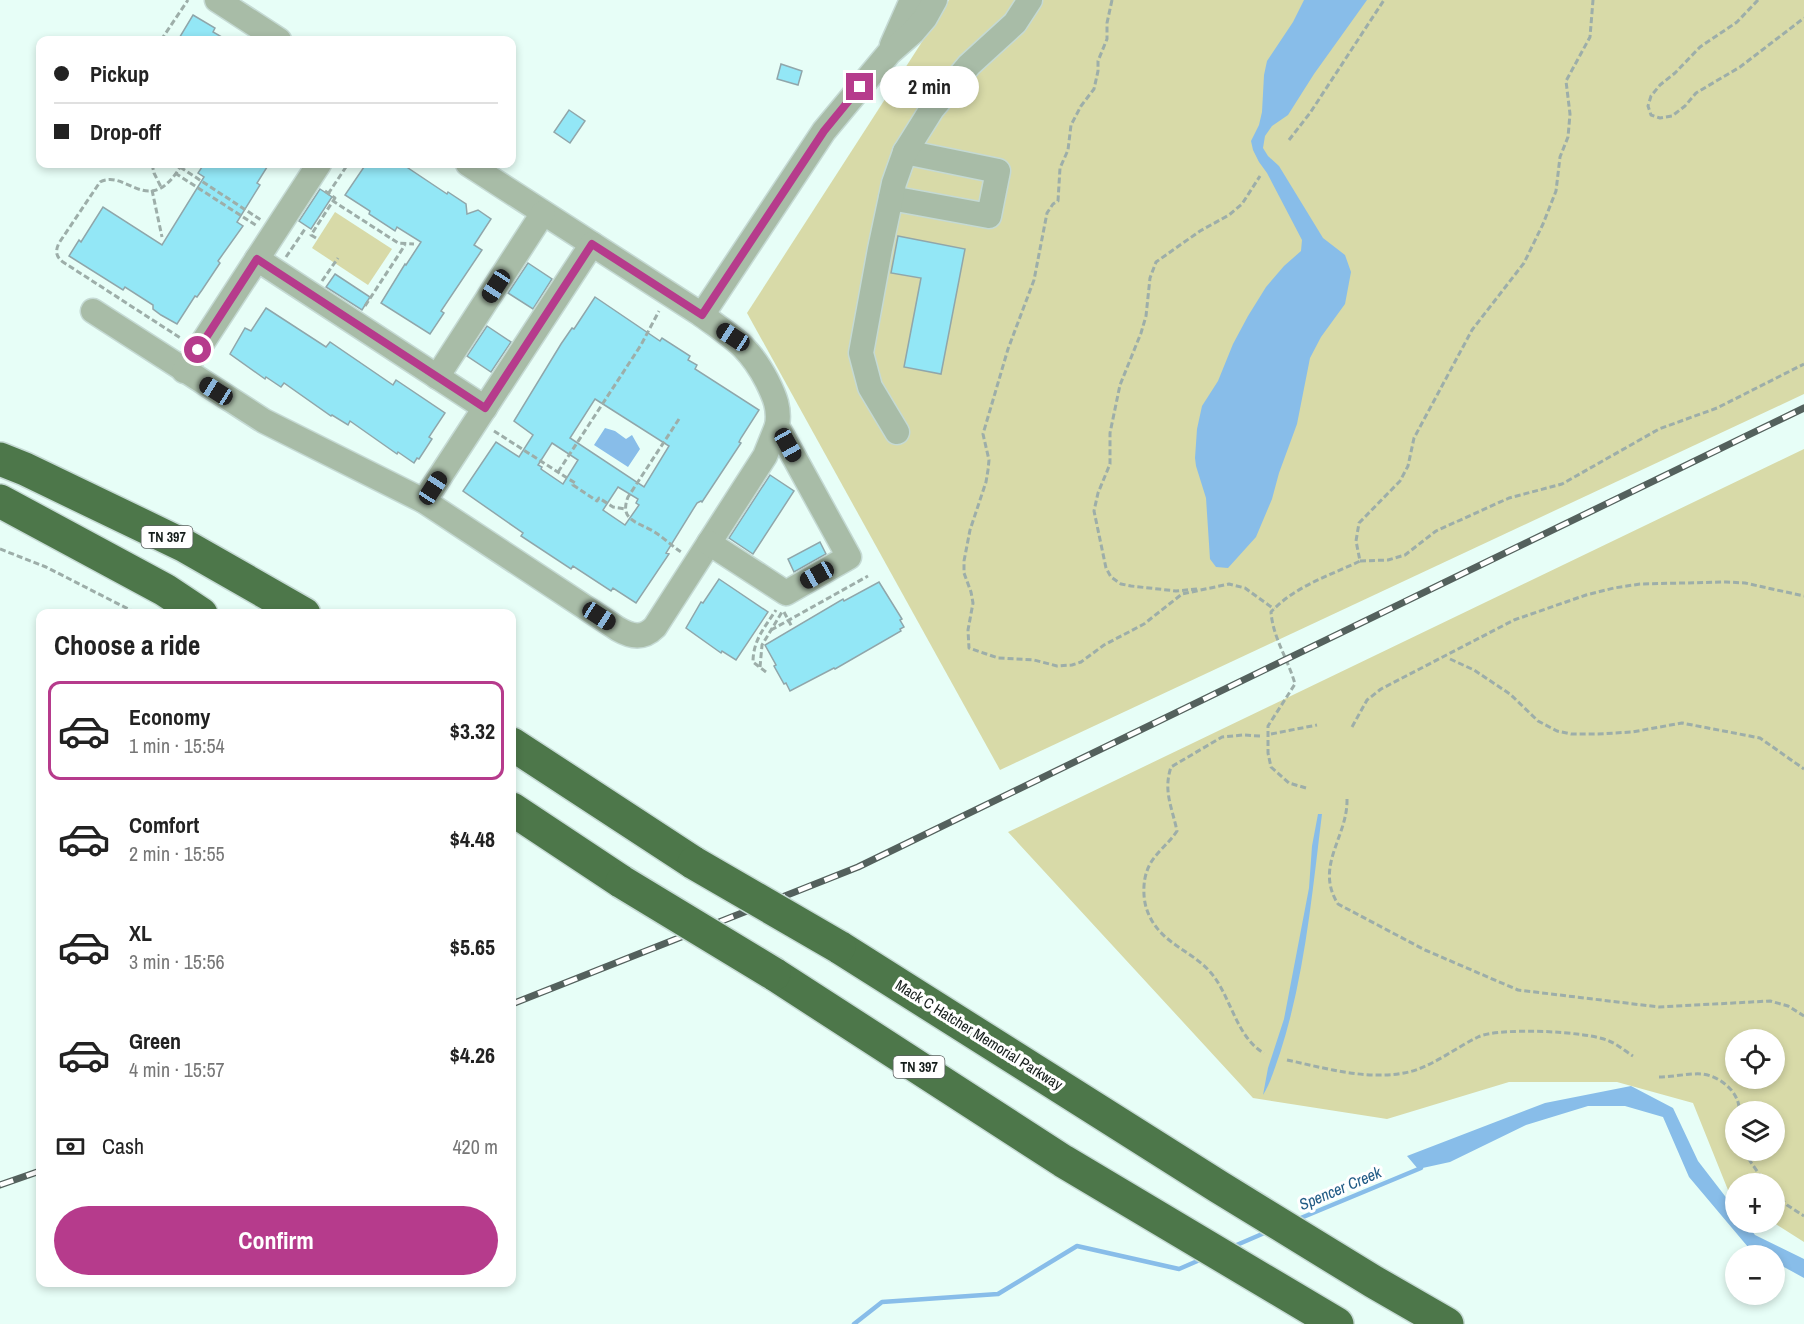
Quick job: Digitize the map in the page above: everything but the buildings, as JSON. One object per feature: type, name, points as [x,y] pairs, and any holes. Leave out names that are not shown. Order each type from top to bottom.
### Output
[{"type":"highway","name":"TN 397","points":[[0,459],[185,546],[295,609]]},
{"type":"highway","points":[[0,501],[165,590],[194,609]]},
{"type":"highway","name":"Mack C Hatcher Memorial Parkway","points":[[516,747],[694,863],[839,947],[1219,1187],[1446,1324]]},
{"type":"highway","name":"TN 397","points":[[516,812],[622,882],[774,974],[1063,1161],[1332,1321]]},
{"type":"street","points":[[217,0],[273,36]]},
{"type":"street","points":[[889,53],[912,0]]},
{"type":"street","points":[[702,315],[824,131],[889,53],[925,18],[935,0]]},
{"type":"street","points":[[897,432],[870,387],[861,353],[891,198],[905,152],[932,109],[954,81],[979,54],[1015,23],[1030,0]]},
{"type":"street","points":[[891,198],[989,216],[998,171],[905,152]]},
{"type":"street","points":[[184,371],[266,266],[274,232],[316,168]]},
{"type":"street","points":[[93,311],[273,426],[424,501],[618,629],[633,636],[646,634],[652,630],[765,456],[777,426],[777,404],[757,361],[733,337],[474,168]]},
{"type":"street","points":[[437,377],[543,213]]},
{"type":"street","points":[[424,501],[592,244]]},
{"type":"street","points":[[266,266],[437,377],[481,414]]},
{"type":"street","points":[[703,552],[786,592],[849,557],[777,426]]},
{"type":"path","points":[[164,36],[188,0]]},
{"type":"path","points":[[1112,0],[1107,23],[1107,39],[1098,61],[1094,89],[1081,106],[1071,125],[1068,150],[1060,168],[1058,201],[1047,213],[1034,280],[1008,349],[983,434],[989,460],[988,470],[970,530],[964,561],[964,573],[973,603],[968,630],[969,648],[998,658],[1034,660],[1057,666],[1072,666],[1082,662],[1104,645],[1144,624],[1182,594],[1229,584],[1245,588],[1274,609]]},
{"type":"path","points":[[1289,140],[1310,113],[1384,0]]},
{"type":"path","points":[[1360,561],[1356,542],[1359,523],[1400,482],[1408,466],[1414,438],[1472,330],[1524,263],[1543,224],[1556,191],[1560,157],[1568,137],[1570,114],[1566,81],[1590,37],[1593,0]]},
{"type":"path","points":[[1758,0],[1737,22],[1700,47],[1675,74],[1660,85],[1651,96],[1648,106],[1651,115],[1660,118],[1672,116],[1695,93],[1740,67],[1804,18]]},
{"type":"path","points":[[153,168],[161,187]]},
{"type":"path","points":[[182,168],[274,232]]},
{"type":"path","points":[[328,194],[345,168]]},
{"type":"path","points":[[175,173],[218,201],[274,232]]},
{"type":"path","points":[[1207,588],[1176,591],[1131,586],[1121,584],[1111,578],[1106,568],[1094,511],[1098,493],[1110,464],[1110,433],[1119,386],[1141,333],[1146,316],[1150,278],[1156,262],[1242,204],[1260,176]]},
{"type":"path","points":[[152,190],[162,237]]},
{"type":"path","points":[[218,201],[222,195]]},
{"type":"path","points":[[316,238],[311,235],[333,201],[398,243],[414,244]]},
{"type":"path","points":[[266,266],[305,229]]},
{"type":"path","points":[[354,323],[405,244]]},
{"type":"path","points":[[312,296],[338,258]]},
{"type":"path","points":[[558,472],[641,345],[668,293]]},
{"type":"path","points":[[1306,788],[1289,783],[1271,766],[1268,753],[1268,726],[1295,684],[1289,663],[1275,637],[1271,612],[1295,591],[1360,561],[1388,560],[1405,555],[1436,531],[1509,498],[1562,484],[1659,429],[1718,408],[1804,364]]},
{"type":"path","points":[[481,414],[597,501],[599,498],[613,507],[625,509]]},
{"type":"path","points":[[679,419],[628,497],[625,509],[627,516],[634,522],[703,552]]},
{"type":"path","points":[[0,549],[46,567],[128,609]]},
{"type":"path","points":[[771,630],[868,576]]},
{"type":"path","points":[[1352,727],[1367,700],[1381,689],[1514,620],[1586,595],[1640,584],[1726,582],[1745,583],[1804,596]]},
{"type":"path","points":[[766,672],[753,662],[755,642],[780,603],[792,627]]},
{"type":"path","points":[[760,667],[761,647],[783,610]]},
{"type":"path","points":[[1450,659],[1490,680],[1510,694],[1538,721],[1557,731],[1571,734],[1632,732],[1682,723],[1760,738],[1804,769]]},
{"type":"path","points":[[1271,734],[1317,725]]},
{"type":"path","points":[[1260,736],[1222,737],[1171,767],[1167,780],[1168,797],[1177,831],[1146,872],[1144,898],[1151,923],[1165,938],[1208,969],[1217,980],[1241,1027],[1256,1049],[1264,1053]]},
{"type":"path","points":[[1347,799],[1347,809],[1331,858],[1329,878],[1332,894],[1338,904],[1347,910],[1425,950],[1518,990],[1659,1007],[1770,1001],[1788,1006],[1804,1016]]},
{"type":"path","points":[[1287,1060],[1352,1074],[1383,1076],[1407,1073],[1480,1035],[1522,1031],[1593,1036],[1609,1040],[1632,1056]]},
{"type":"path","points":[[1659,1077],[1703,1074],[1718,1080],[1733,1091],[1737,1101]]},
{"type":"path","points":[[1785,1203],[1804,1216]]},
{"type":"green space","points":[[949,0],[1804,0],[1804,394],[1000,770],[747,313]]},
{"type":"green space","points":[[335,212],[392,249],[368,285],[312,248]]},
{"type":"green space","points":[[1804,449],[1804,1242],[1785,1230],[1785,1173],[1725,1173],[1725,1183],[1693,1103],[1617,1082],[1509,1082],[1387,1119],[1253,1098],[1008,832]]},
{"type":"water","points":[[1304,0],[1367,0],[1288,115],[1272,126],[1265,136],[1263,148],[1279,166],[1323,238],[1345,255],[1351,272],[1345,304],[1321,337],[1310,358],[1297,424],[1272,499],[1256,537],[1228,568],[1216,567],[1210,559],[1206,498],[1196,466],[1197,429],[1202,406],[1218,381],[1233,344],[1248,316],[1266,287],[1301,251],[1302,240],[1259,162],[1251,141],[1259,125],[1262,112],[1267,61],[1293,22]]},
{"type":"water","points":[[605,428],[615,431],[626,439],[632,435],[640,449],[628,467],[594,445]]},
{"type":"water","points":[[1318,814],[1322,814],[1302,965],[1289,1024],[1271,1080],[1263,1095],[1268,1068],[1284,1019],[1309,888],[1312,846]]},
{"type":"water","points":[[1631,1086],[1673,1108],[1698,1161],[1725,1196],[1725,1220],[1689,1177],[1663,1117],[1625,1106],[1588,1106],[1526,1125],[1450,1162],[1418,1169],[1407,1156],[1545,1103]]},
{"type":"water","points":[[1736,1233],[1754,1233],[1775,1245],[1746,1245]]},
{"type":"water","points":[[1785,1250],[1804,1259],[1804,1278],[1785,1268]]},
{"type":"waterway","name":"Spencer Creek","points":[[1296,1220],[1421,1168]]},
{"type":"waterway","name":"Spencer Creek","points":[[1232,1247],[1269,1231]]},
{"type":"waterway","name":"Spencer Creek","points":[[854,1324],[882,1302],[998,1294],[1077,1246],[1179,1269],[1202,1259]]},
{"type":"railway","points":[[516,1002],[858,867],[1804,408]]},
{"type":"railway","points":[[0,1185],[36,1172]]},
{"type":"route","points":[[198,350],[257,259],[485,408],[592,244],[702,315],[824,131],[860,87]]}]
